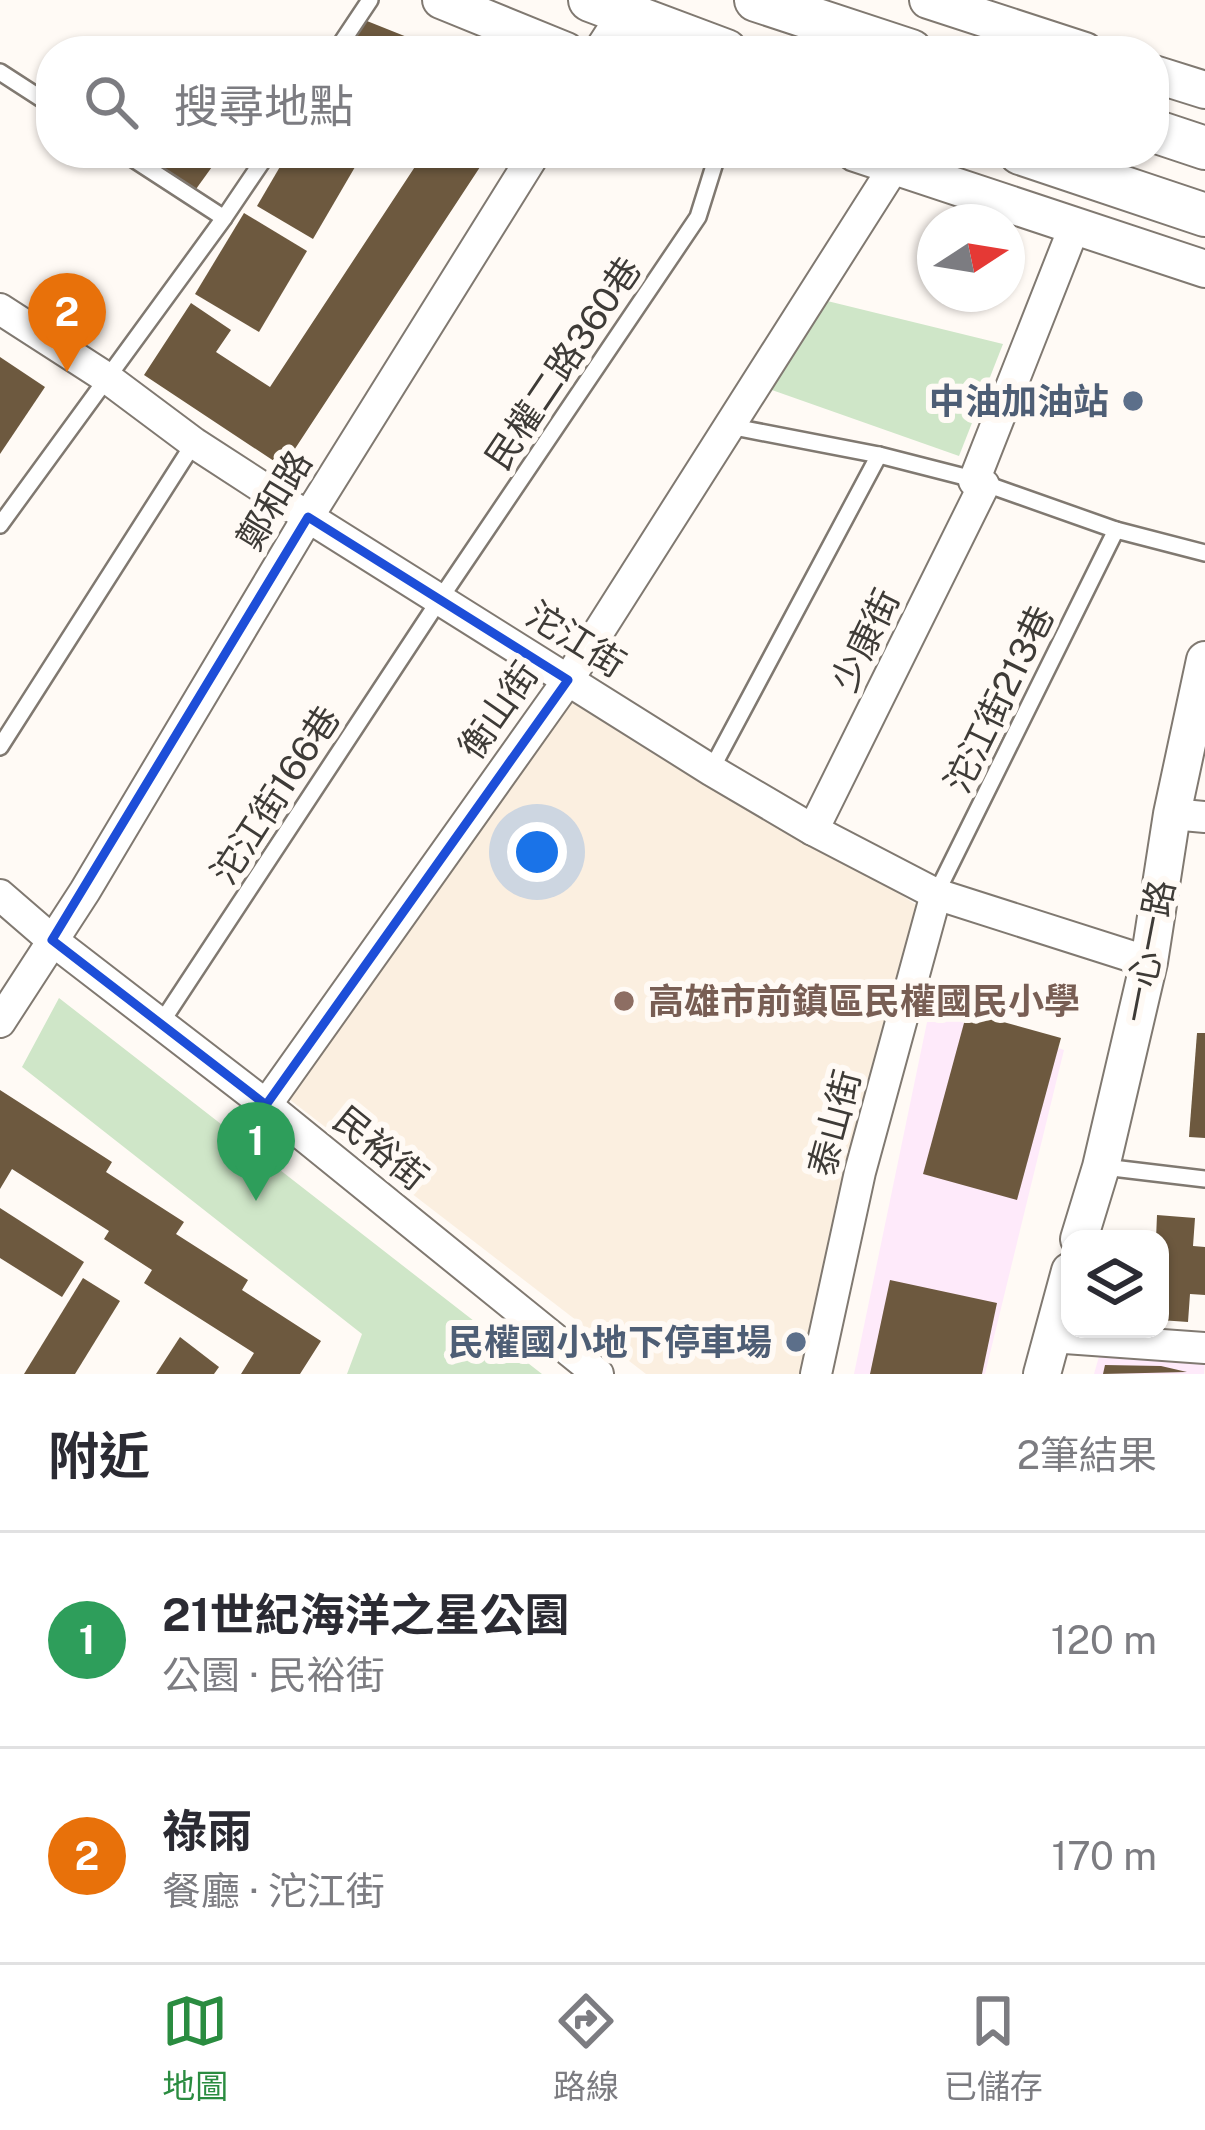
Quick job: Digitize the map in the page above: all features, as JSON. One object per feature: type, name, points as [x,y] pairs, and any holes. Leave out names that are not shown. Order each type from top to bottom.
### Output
[{"type":"main road","points":[[757,0],[866,36]]},
{"type":"main road","points":[[615,5],[690,36]]},
{"type":"main road","points":[[1169,136],[1205,148]]},
{"type":"main road","points":[[1065,168],[1205,215]]},
{"type":"street","points":[[441,0],[529,36]]},
{"type":"street","points":[[928,0],[999,11],[1052,36]]},
{"type":"street","points":[[604,36],[615,5]]},
{"type":"street","points":[[1169,79],[1205,90]]},
{"type":"street","name":"鄭和路","points":[[0,1022],[85,891],[308,518],[526,168]]},
{"type":"street","name":"衡山街","points":[[266,1105],[568,680],[893,168]]},
{"type":"street","points":[[897,168],[1205,269]]},
{"type":"street","name":"少康街","points":[[813,830],[976,481],[1075,225]]},
{"type":"street","name":"沱江街","points":[[0,309],[308,518],[813,830],[936,894],[1149,962]]},
{"type":"street","name":"一心一路","points":[[1082,1230],[1189,816],[1205,660]]},
{"type":"street","name":"泰山街","points":[[816,1374],[860,1172],[936,894]]},
{"type":"street","name":"民裕街","points":[[0,895],[598,1374]]},
{"type":"street","points":[[1042,1374],[1061,1302]]},
{"type":"street","points":[[1051,1337],[1205,1348]]},
{"type":"lane","points":[[346,36],[370,0]]},
{"type":"lane","points":[[0,72],[36,95]]},
{"type":"lane","points":[[147,168],[224,218]]},
{"type":"lane","points":[[0,525],[258,168]]},
{"type":"lane","name":"民權二路360巷","points":[[440,599],[698,217],[713,168]]},
{"type":"lane","points":[[729,426],[879,455],[976,481],[1116,530],[1205,554]]},
{"type":"lane","points":[[0,747],[194,443]]},
{"type":"lane","points":[[711,770],[879,455]]},
{"type":"lane","name":"沱江街213巷","points":[[936,894],[1116,530]]},
{"type":"lane","name":"沱江街166巷","points":[[160,1023],[440,599]]},
{"type":"lane","points":[[1101,1166],[1205,1179]]},
{"type":"highlighted area","points":[[308,517],[568,680],[266,1105],[52,940]]},
{"type":"shaded area","name":"高雄市前鎮區民權國民小學","points":[[570,698],[840,855],[918,906],[804,1374],[646,1374],[285,1096]]},
{"type":"shaded area","points":[[931,1003],[1064,1050],[985,1374],[854,1374]]},
{"type":"shaded area","points":[[1100,1353],[1205,1357],[1204,1374],[1094,1374]]},
{"type":"green space","points":[[815,298],[1003,344],[959,456],[758,385]]},
{"type":"green space","points":[[59,998],[542,1374],[347,1374],[362,1334],[22,1067]]},
{"type":"building","points":[[362,19],[404,36],[351,36]]},
{"type":"building","points":[[153,168],[211,168],[191,196]]},
{"type":"building","points":[[279,168],[354,168],[313,239],[257,206]]},
{"type":"building","points":[[414,168],[479,168],[283,467],[144,375],[191,303],[231,330],[216,352],[270,387]]},
{"type":"building","points":[[244,213],[307,251],[259,332],[195,294]]},
{"type":"building","points":[[0,357],[45,387],[0,454]]},
{"type":"building","points":[[967,1012],[1061,1038],[1017,1200],[923,1174]]},
{"type":"building","points":[[1197,1033],[1205,1033],[1205,1138],[1189,1137]]},
{"type":"building","points":[[0,1090],[112,1162],[106,1172],[184,1222],[176,1234],[248,1280],[242,1290],[321,1341],[300,1374],[241,1374],[254,1353],[144,1283],[152,1270],[104,1239],[109,1231],[12,1169],[0,1189]]},
{"type":"building","points":[[0,1208],[84,1262],[62,1297],[0,1258]]},
{"type":"building","points":[[1157,1215],[1195,1218],[1193,1246],[1205,1247],[1205,1295],[1190,1294],[1188,1322],[1169,1321],[1169,1230],[1156,1230]]},
{"type":"building","points":[[83,1278],[120,1301],[75,1374],[24,1374]]},
{"type":"building","points":[[890,1280],[997,1303],[982,1374],[870,1374]]},
{"type":"building","points":[[180,1337],[219,1367],[214,1374],[156,1374]]},
{"type":"building","points":[[1105,1365],[1161,1366],[1187,1372],[1103,1374]]},
{"type":"place","name":"祿雨","points":[[67,372]]},
{"type":"place","name":"中油加油站","points":[[1133,401]]},
{"type":"place","name":"高雄市前鎮區民權國民小學","points":[[624,1001]]},
{"type":"place","name":"21世紀海洋之星公園","points":[[256,1201]]},
{"type":"place","name":"民權國小地下停車場","points":[[796,1342]]}]
